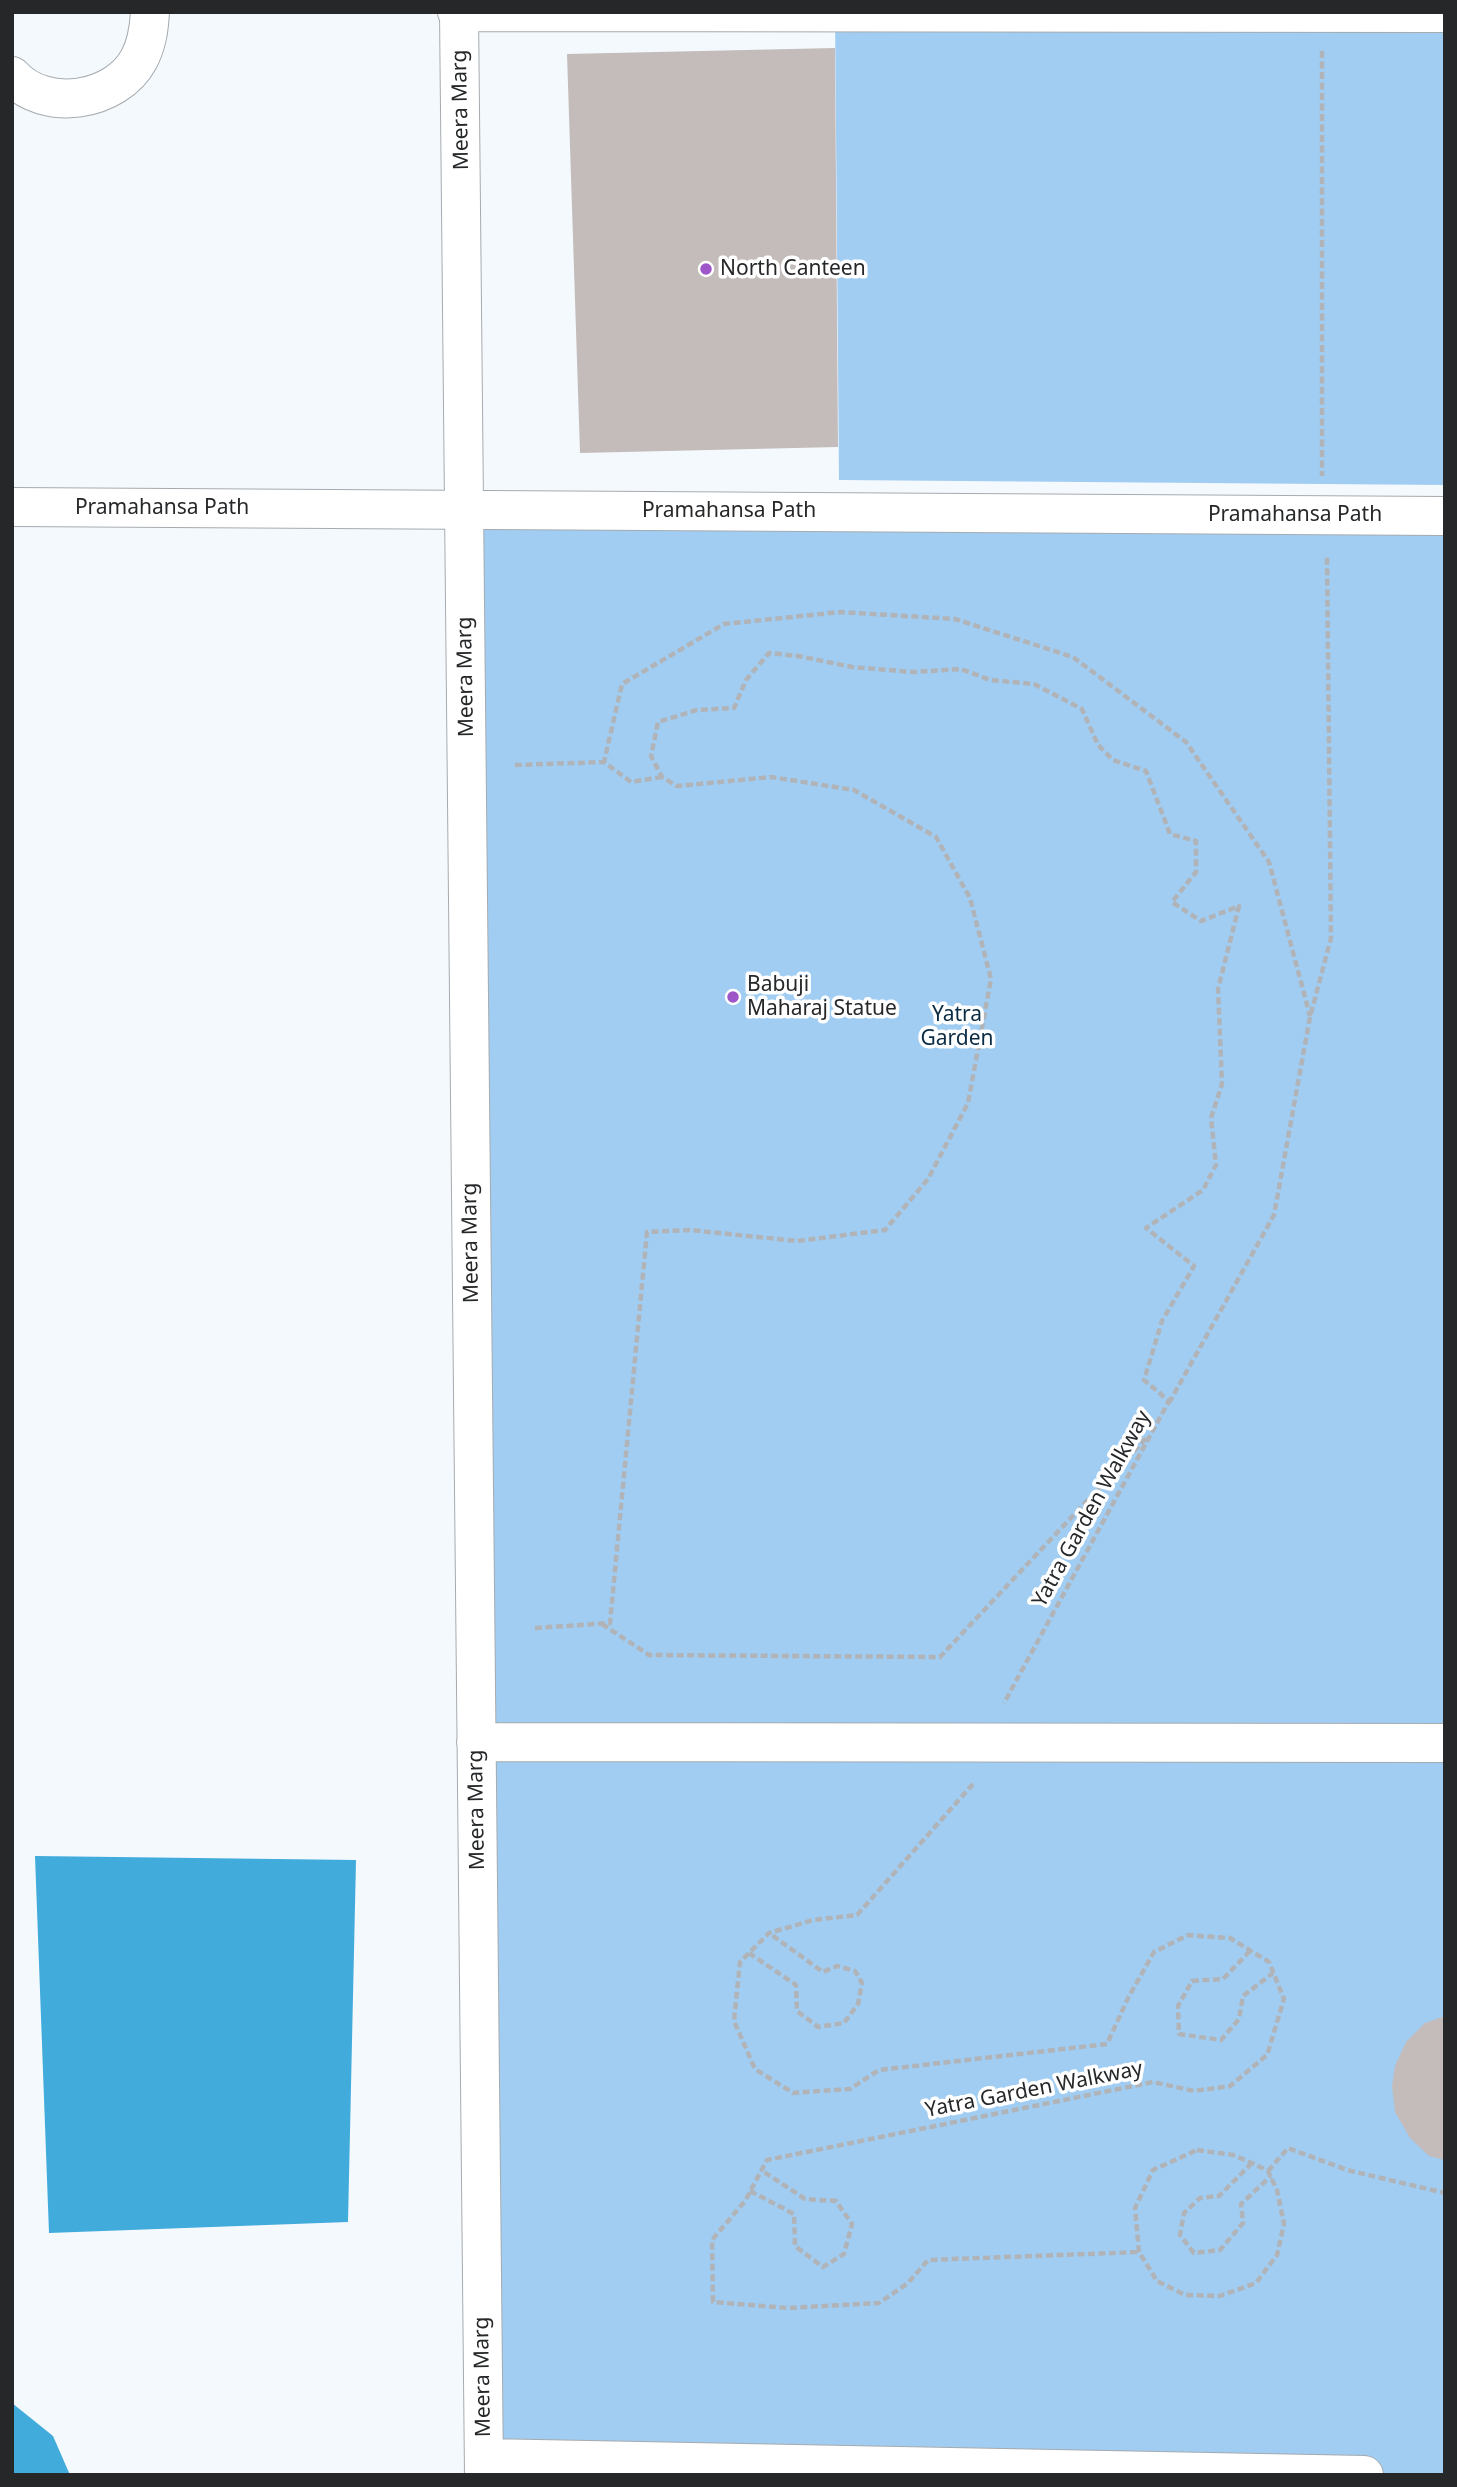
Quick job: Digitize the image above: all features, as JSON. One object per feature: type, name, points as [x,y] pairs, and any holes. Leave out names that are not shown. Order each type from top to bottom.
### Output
[{"type":"lane","points":[[12,76],[40,94],[68,99],[95,95],[119,82],[138,61],[148,36],[150,12]]},
{"type":"lane","points":[[458,12],[1445,13]]},
{"type":"lane","name":"Meera Marg","points":[[458,12],[484,2466]]},
{"type":"lane","name":"Pramahansa Path","points":[[12,507],[465,509],[1324,499],[1445,516]]},
{"type":"lane","points":[[476,1742],[1445,1743]]},
{"type":"lane","points":[[484,2466],[1364,2475]]},
{"type":"path","points":[[602,1623],[649,1655],[940,1657],[1153,1431],[1274,1215],[1310,1017],[1331,938],[1324,499],[1322,13]]},
{"type":"path","points":[[604,762],[622,684],[724,624],[840,612],[956,619],[1073,657],[1186,742],[1269,862],[1310,1017]]},
{"type":"path","name":"Yatra Garden Walkway","points":[[662,778],[651,756],[659,722],[697,710],[734,708],[746,680],[769,653],[852,667],[913,671],[961,669],[990,680],[1034,684],[1082,709],[1098,745],[1113,761],[1146,771],[1170,834],[1196,841],[1196,872],[1172,902],[1201,921],[1239,906],[1218,989],[1222,1084],[1211,1118],[1216,1165],[1203,1190],[1146,1228],[1194,1266],[1162,1321],[1144,1380],[1170,1401],[1003,1706],[995,1759],[857,1915],[813,1920],[769,1933],[740,1962],[734,2021],[755,2069],[793,2092],[850,2089],[879,2070],[1107,2044],[1128,1997],[1154,1952],[1188,1935],[1230,1938],[1269,1962],[1284,1999],[1267,2055],[1230,2087],[1194,2091],[1153,2082],[767,2160],[761,2170]]},
{"type":"path","points":[[515,765],[604,762],[631,782],[662,778],[677,786],[771,777],[854,790],[936,836],[970,898],[991,979],[968,1103],[928,1179],[885,1230],[797,1241],[690,1230],[647,1232],[610,1623],[535,1628]]},
{"type":"path","points":[[749,1953],[796,1985],[797,2011],[818,2027],[845,2023],[858,2004],[862,1983],[855,1971],[837,1966],[823,1972],[769,1933]]},
{"type":"path","points":[[1250,1951],[1223,1979],[1192,1981],[1178,2006],[1179,2034],[1221,2040],[1239,2019],[1243,1996],[1273,1973]]},
{"type":"path","points":[[1252,2163],[1219,2196],[1200,2198],[1184,2213],[1180,2235],[1194,2253],[1220,2250],[1242,2223],[1241,2204],[1269,2174],[1288,2148],[1347,2170],[1445,2193]]},
{"type":"path","points":[[1197,2150],[1233,2155],[1252,2163],[1269,2174],[1277,2190],[1284,2224],[1276,2255],[1256,2283],[1220,2296],[1185,2295],[1157,2281],[1139,2252],[1135,2208],[1153,2170],[1197,2150]]},
{"type":"path","points":[[750,2191],[794,2214],[795,2246],[823,2267],[845,2254],[852,2224],[836,2200],[805,2199],[761,2170],[750,2191],[712,2240],[713,2302],[788,2308],[879,2303],[908,2283],[928,2260],[1139,2252]]},
{"type":"green space","points":[[835,13],[1445,14],[1445,485],[839,480]]},
{"type":"green space","name":"Yatra Garden","points":[[465,509],[1445,516],[1445,2475],[484,2458]]},
{"type":"shaded area","points":[[35,1856],[356,1860],[348,2222],[49,2233]]},
{"type":"shaded area","points":[[12,2403],[53,2436],[70,2475],[12,2475]]},
{"type":"building","name":"North Canteen","points":[[835,48],[838,447],[580,453],[567,54]]},
{"type":"building","points":[[1445,2016],[1445,2160],[1429,2156],[1410,2138],[1395,2112],[1392,2086],[1395,2066],[1406,2042],[1425,2023]]},
{"type":"place","name":"North Canteen","points":[[706,269]]},
{"type":"place","name":"Babuji Maharaj Statue","points":[[733,997]]}]
